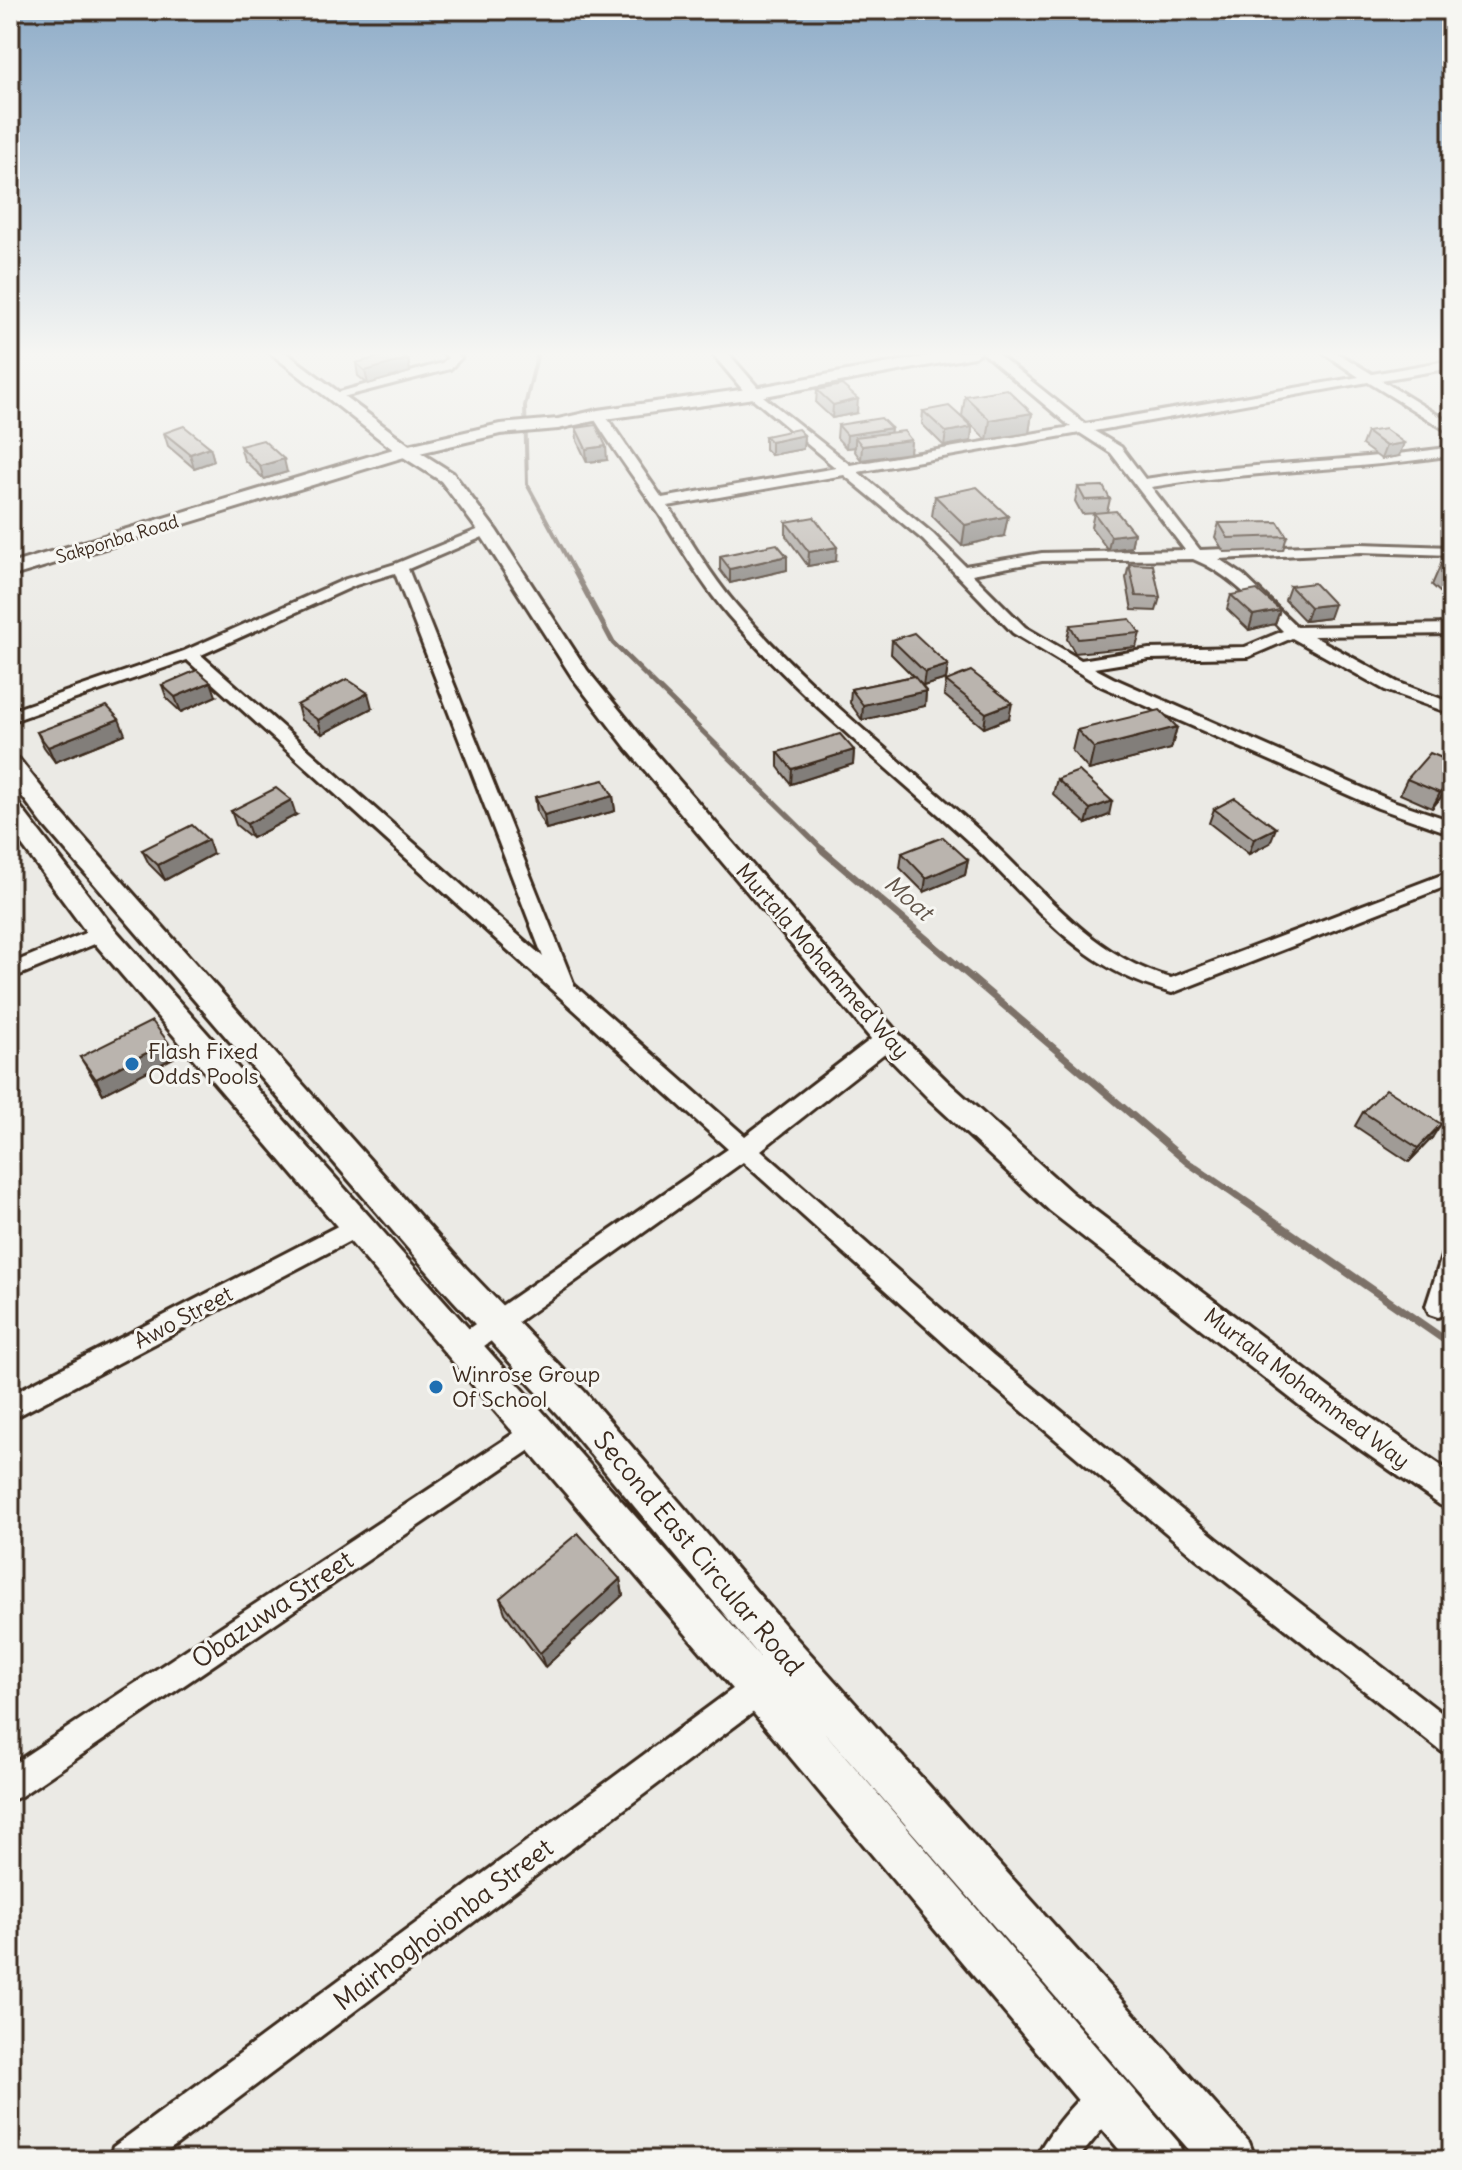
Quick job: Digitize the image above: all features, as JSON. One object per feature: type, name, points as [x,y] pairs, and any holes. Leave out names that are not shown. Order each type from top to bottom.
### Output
[{"type":"main road","name":"Sakponba Road","points":[[10,571],[399,453]]},
{"type":"main road","name":"Second East Circular Road","points":[[10,764],[81,851],[495,1322],[571,1403],[782,1652],[1231,2160]]},
{"type":"main road","name":"Second East Circular Road","points":[[14,823],[102,933],[760,1688],[1160,2160]]},
{"type":"street","name":"Murtala Mohammed Way","points":[[410,453],[447,477],[487,530],[579,673],[635,744],[887,1039],[1061,1202],[1329,1408],[1452,1493]]},
{"type":"street","points":[[621,453],[731,609],[859,738],[976,838],[1086,943],[1148,983],[1172,986],[1452,877]]},
{"type":"street","points":[[826,453],[928,537],[1019,630],[1107,682],[1384,804],[1452,828]]},
{"type":"street","points":[[659,503],[946,453]]},
{"type":"street","points":[[1118,453],[1196,555],[1221,565],[1238,578],[1293,632],[1391,686],[1452,709]]},
{"type":"street","points":[[1142,484],[1181,476],[1406,459],[1439,453]]},
{"type":"street","points":[[10,717],[190,654],[351,582],[400,567],[487,530]]},
{"type":"street","points":[[962,571],[1042,557],[1361,548],[1452,551]]},
{"type":"street","points":[[400,567],[566,990]]},
{"type":"street","points":[[1079,665],[1149,654],[1248,652],[1293,632],[1452,629]]},
{"type":"street","points":[[190,654],[1031,1402],[1207,1549],[1452,1740]]},
{"type":"street","points":[[10,972],[102,933]]},
{"type":"street","points":[[461,1348],[745,1149],[887,1039]]},
{"type":"street","name":"Awo Street","points":[[10,1408],[357,1226]]},
{"type":"street","points":[[1438,1306],[1452,1260]]},
{"type":"street","name":"Obazuwa Street","points":[[10,1785],[534,1432]]},
{"type":"street","name":"Mairhoghoionba Street","points":[[126,2160],[760,1688]]},
{"type":"street","points":[[1053,2160],[1105,2097]]},
{"type":"building","points":[[247,453],[278,453],[284,459],[260,466]]},
{"type":"building","points":[[1103,486],[1110,499],[1085,500],[1078,487]]},
{"type":"building","points":[[977,487],[1008,516],[965,525],[935,496]]},
{"type":"building","points":[[1116,511],[1134,533],[1111,536],[1094,513]]},
{"type":"building","points":[[814,517],[837,547],[809,552],[786,522]]},
{"type":"building","points":[[1278,522],[1287,536],[1228,538],[1219,523]]},
{"type":"building","points":[[777,544],[787,556],[730,569],[720,556]]},
{"type":"building","points":[[1452,563],[1452,574],[1441,564]]},
{"type":"building","points":[[1129,564],[1153,565],[1160,597],[1136,596]]},
{"type":"building","points":[[1314,583],[1334,604],[1310,607],[1290,586]]},
{"type":"building","points":[[1257,590],[1280,610],[1253,615],[1231,595]]},
{"type":"building","points":[[1130,619],[1140,633],[1078,639],[1070,625]]},
{"type":"building","points":[[914,633],[948,665],[925,672],[892,640]]},
{"type":"building","points":[[197,670],[211,682],[175,697],[162,685]]},
{"type":"building","points":[[971,671],[1012,703],[986,713],[946,681]]},
{"type":"building","points":[[914,676],[926,691],[863,705],[851,689]]},
{"type":"building","points":[[347,679],[368,693],[318,720],[297,705]]},
{"type":"building","points":[[107,706],[119,719],[48,747],[37,732]]},
{"type":"building","points":[[1160,710],[1177,727],[1094,748],[1077,730]]},
{"type":"building","points":[[840,734],[854,750],[792,769],[778,752]]},
{"type":"building","points":[[1430,753],[1452,762],[1452,779],[1440,793],[1407,779]]},
{"type":"building","points":[[1079,771],[1112,801],[1090,809],[1057,779]]},
{"type":"building","points":[[604,780],[613,796],[544,815],[535,797]]},
{"type":"building","points":[[276,788],[291,800],[247,824],[231,811]]},
{"type":"building","points":[[1235,798],[1276,828],[1254,839],[1214,809]]},
{"type":"building","points":[[192,825],[208,840],[158,865],[142,850]]},
{"type":"building","points":[[943,837],[968,860],[926,878],[902,853]]},
{"type":"building","points":[[152,1021],[168,1042],[96,1079],[80,1057]]},
{"type":"building","points":[[1386,1089],[1441,1124],[1418,1148],[1363,1112]]},
{"type":"building","points":[[578,1533],[620,1579],[540,1653],[500,1598]]},
{"type":"waterway","name":"Moat","points":[[526,453],[527,484],[576,574]]},
{"type":"waterway","name":"Moat","points":[[575,572],[613,643],[824,851]]},
{"type":"waterway","name":"Moat","points":[[821,849],[1187,1162],[1238,1197]]},
{"type":"waterway","name":"Moat","points":[[1236,1195],[1452,1345]]},
{"type":"place","name":"Flash Fixed Odds Pools","points":[[132,1064]]},
{"type":"place","name":"Winrose Group Of School","points":[[436,1387]]}]
